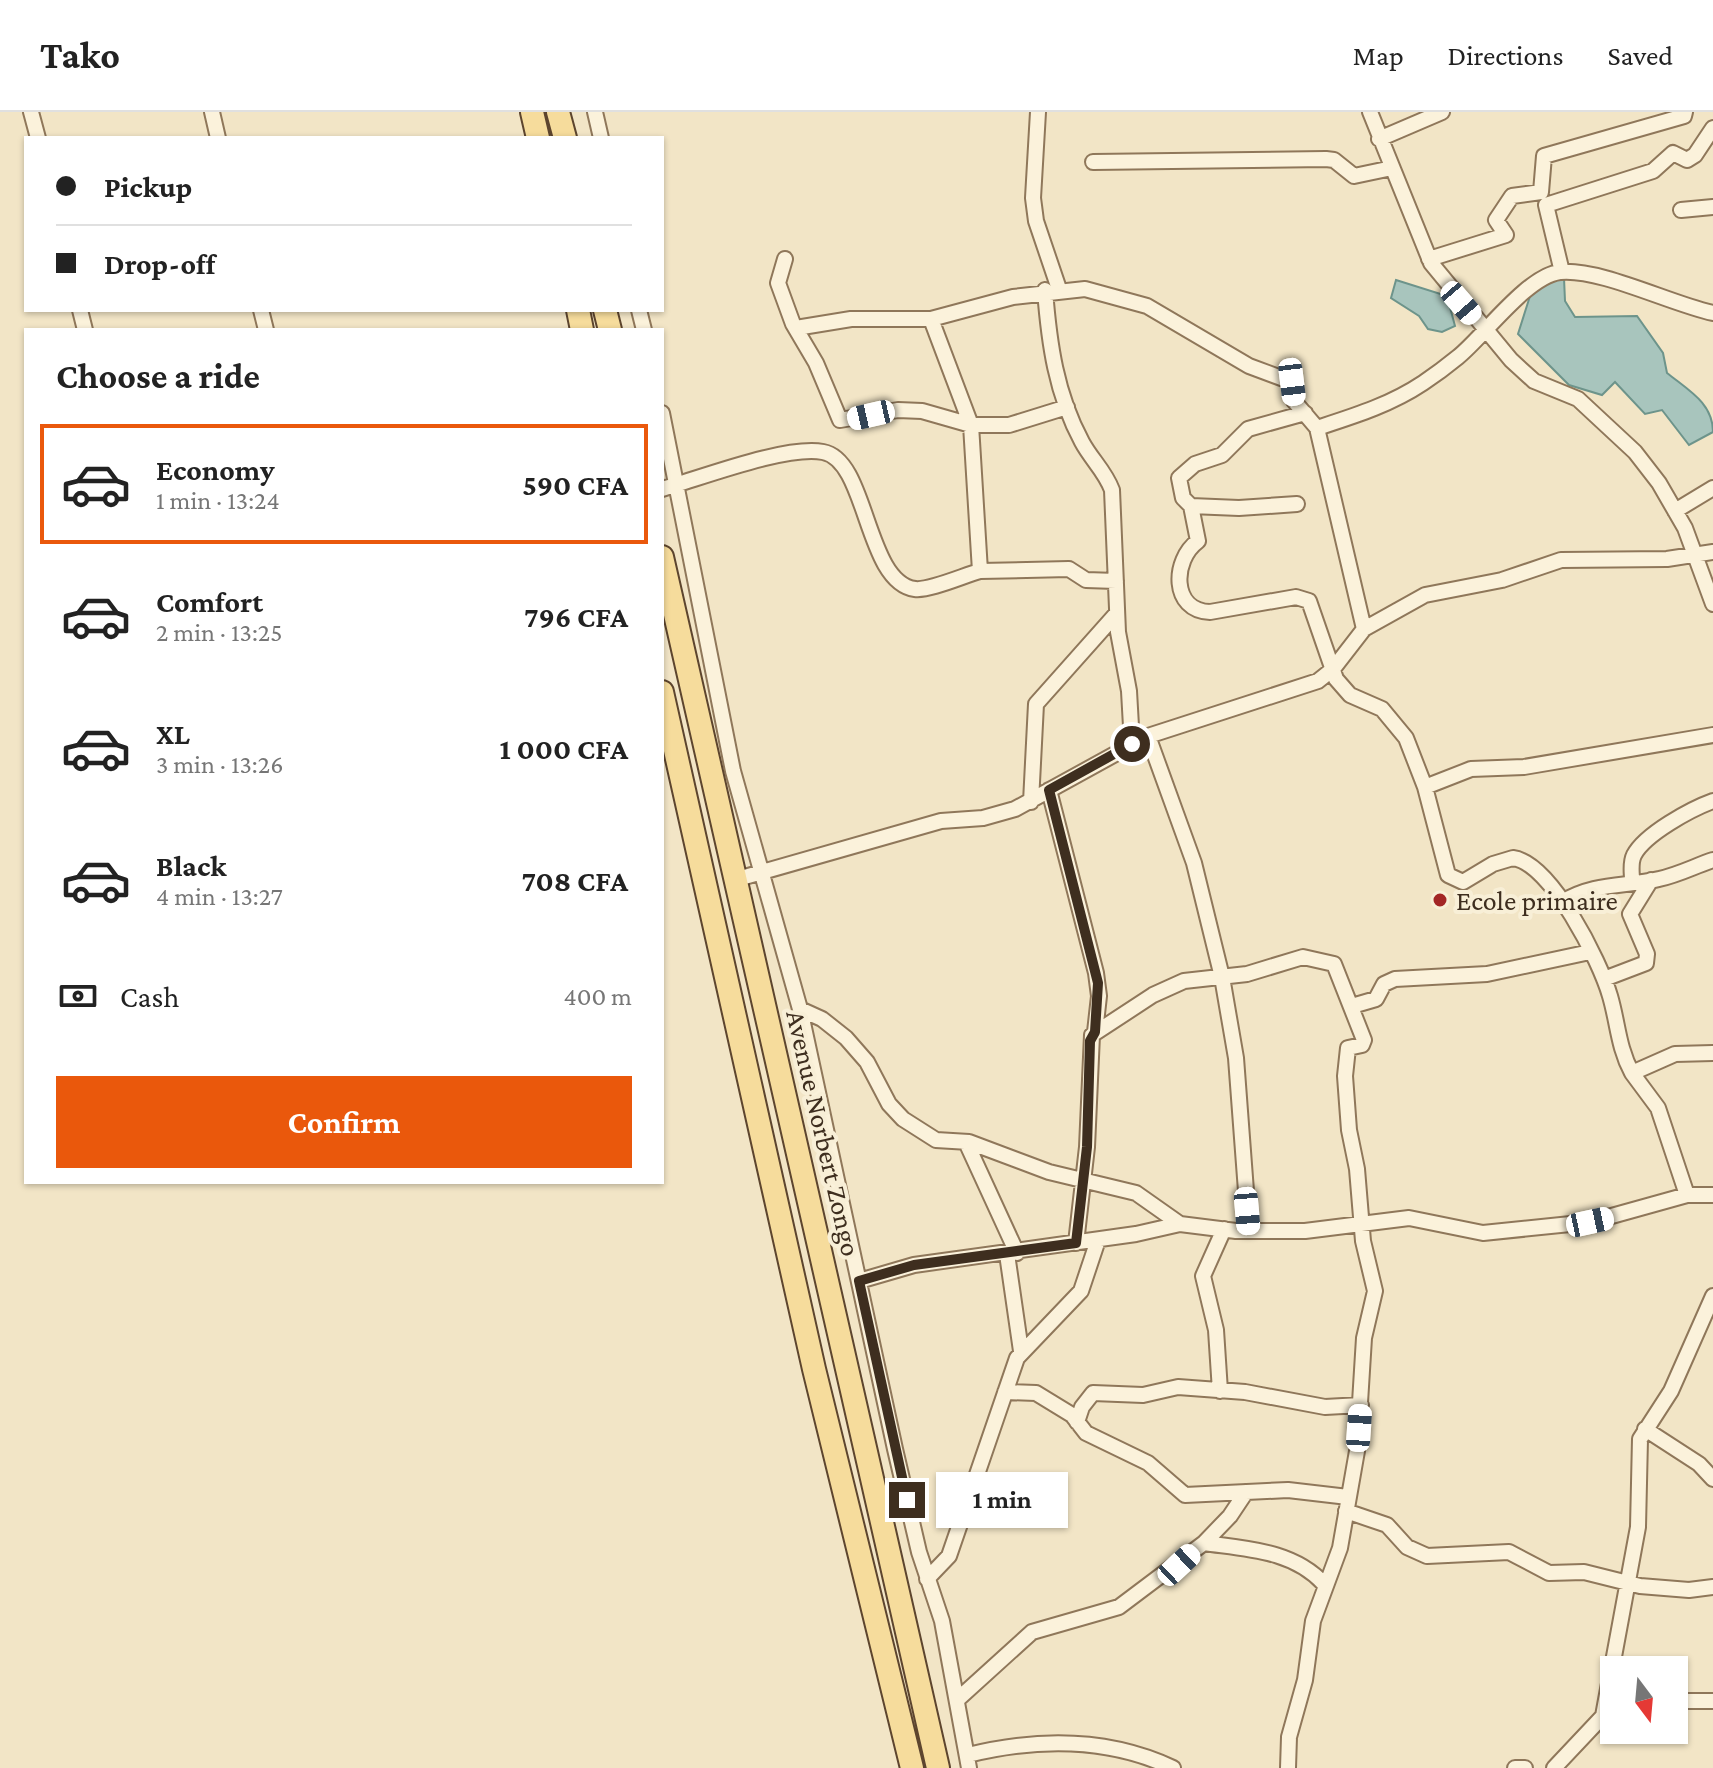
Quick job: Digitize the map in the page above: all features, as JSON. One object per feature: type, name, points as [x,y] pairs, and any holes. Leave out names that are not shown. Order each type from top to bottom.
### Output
[{"type":"main road","points":[[532,112],[538,136]]},
{"type":"main road","points":[[558,112],[564,136]]},
{"type":"main road","name":"Avenue Norbert Zongo","points":[[664,566],[938,1768]]},
{"type":"main road","points":[[664,701],[814,1369],[912,1768]]},
{"type":"street","points":[[31,112],[37,136]]},
{"type":"street","points":[[212,112],[218,136]]},
{"type":"street","points":[[595,112],[601,136]]},
{"type":"street","points":[[1038,112],[1033,198],[1052,290],[1049,339],[1057,381],[1082,443],[1112,490],[1117,613],[1132,744]]},
{"type":"street","points":[[1370,112],[1429,259],[1485,332],[1534,381],[1578,399],[1635,452],[1675,511],[1696,556],[1713,604]]},
{"type":"street","points":[[1379,139],[1442,112]]},
{"type":"street","points":[[1429,259],[1506,235],[1496,220],[1512,196],[1541,192],[1544,156],[1684,116],[1685,112]]},
{"type":"street","points":[[1562,272],[1546,205],[1653,171],[1673,153],[1687,160],[1695,155],[1713,128]]},
{"type":"street","points":[[1093,162],[1326,159],[1334,160],[1354,176],[1392,168]]},
{"type":"street","points":[[1681,210],[1713,207]]},
{"type":"street","points":[[785,259],[778,283],[840,420],[898,410],[922,411],[971,425],[1009,425],[1067,407]]},
{"type":"street","points":[[1317,428],[1393,401],[1458,358],[1532,284],[1562,272],[1609,281],[1713,313]]},
{"type":"street","points":[[796,328],[838,320],[931,319],[1052,290],[1101,292],[1147,306],[1249,366],[1292,382],[1294,401],[1317,428],[1364,629]]},
{"type":"street","points":[[931,319],[971,425],[980,571]]},
{"type":"street","points":[[1305,413],[1248,429],[1222,455],[1183,472],[1179,484],[1191,506],[1198,541],[1185,555],[1178,575],[1180,589],[1187,601],[1200,612],[1301,597],[1312,605],[1333,669],[1350,695],[1374,703],[1396,724],[1411,748],[1425,787],[1448,875],[1463,882],[1493,864],[1519,859],[1546,879],[1604,979],[1617,1041],[1632,1073],[1658,1108],[1687,1195]]},
{"type":"street","points":[[664,434],[669,487],[733,771],[764,871],[800,1009],[927,1579],[942,1621],[969,1762],[1029,1743],[1087,1743],[1139,1754],[1173,1768]]},
{"type":"street","points":[[669,487],[784,454],[824,452],[841,463],[885,561],[908,587],[920,589],[980,571],[1069,569],[1086,580],[1116,581]]},
{"type":"street","points":[[1675,511],[1713,488]]},
{"type":"street","points":[[1191,506],[1239,508],[1297,504]]},
{"type":"street","points":[[734,880],[941,821],[992,816],[1031,802],[1148,736],[1200,717],[1309,686],[1333,669],[1364,629],[1412,599],[1514,576],[1561,560],[1696,556],[1713,552]]},
{"type":"street","points":[[1031,802],[1036,704],[1117,613]]},
{"type":"street","points":[[1425,787],[1471,769],[1524,767],[1713,735]]},
{"type":"street","points":[[1148,736],[1194,863],[1222,977],[1236,1058],[1249,1231]]},
{"type":"street","points":[[1049,790],[1096,973],[1099,996],[1095,1032],[1090,1041],[1083,1178],[1076,1243]]},
{"type":"street","points":[[1632,880],[1632,863],[1638,850],[1681,815],[1713,801]]},
{"type":"street","points":[[1562,902],[1577,893],[1632,880],[1651,880],[1713,860]]},
{"type":"street","points":[[1604,979],[1634,971],[1646,963],[1647,954],[1630,914],[1651,880]]},
{"type":"street","points":[[1352,1006],[1376,999],[1383,985],[1395,979],[1487,974],[1590,952]]},
{"type":"street","points":[[1095,1032],[1166,988],[1195,978],[1222,977],[1309,958],[1334,964],[1364,1040],[1362,1045],[1348,1048],[1349,1130],[1357,1169],[1361,1225],[1376,1288],[1364,1338],[1361,1405],[1340,1548],[1324,1584],[1313,1621],[1305,1680],[1289,1737],[1288,1768]]},
{"type":"street","points":[[800,1009],[822,1019],[846,1038],[867,1062],[889,1104],[903,1119],[939,1142],[966,1142],[997,1150],[1049,1172],[1083,1178],[1144,1197],[1180,1224]]},
{"type":"street","points":[[1632,1073],[1675,1054],[1713,1053]]},
{"type":"street","points":[[966,1142],[1012,1254],[1021,1351]]},
{"type":"street","points":[[859,1281],[914,1265],[1012,1254],[1180,1224],[1249,1231],[1326,1230],[1409,1218],[1466,1232],[1519,1231],[1590,1222],[1687,1195],[1713,1195]]},
{"type":"street","points":[[1220,1391],[1216,1330],[1203,1276],[1224,1229]]},
{"type":"street","points":[[927,1579],[949,1556],[1021,1351],[1081,1291],[1098,1240]]},
{"type":"street","points":[[1617,1656],[1638,1527],[1637,1454],[1645,1429],[1671,1391],[1713,1296]]},
{"type":"street","points":[[1077,1422],[1085,1401],[1093,1393],[1143,1395],[1178,1387],[1245,1392],[1325,1407],[1361,1405]]},
{"type":"street","points":[[1005,1392],[1036,1393],[1072,1415],[1086,1433],[1148,1463],[1181,1493],[1288,1490],[1347,1504],[1387,1525],[1407,1547],[1427,1556],[1509,1552],[1549,1573],[1584,1572],[1627,1585],[1689,1590],[1713,1587]]},
{"type":"street","points":[[1645,1429],[1699,1464],[1713,1479]]},
{"type":"street","points":[[957,1700],[1032,1632],[1119,1607],[1204,1543],[1230,1516],[1246,1492]]},
{"type":"street","points":[[1204,1543],[1258,1549],[1313,1572],[1324,1584]]},
{"type":"street","points":[[1688,1701],[1713,1701]]},
{"type":"street","points":[[1554,1768],[1600,1723]]},
{"type":"street","points":[[1515,1768],[1525,1768]]},
{"type":"water","points":[[1556,277],[1564,278],[1565,301],[1575,317],[1637,316],[1663,353],[1667,373],[1704,405],[1713,432],[1689,445],[1662,410],[1645,414],[1615,382],[1602,395],[1569,385],[1518,334],[1530,296]]},
{"type":"water","points":[[1396,280],[1447,296],[1455,326],[1442,332],[1428,329],[1419,316],[1391,298]]},
{"type":"place","name":"Ecole primaire","points":[[1440,900]]},
{"type":"route","points":[[907,1500],[859,1281],[914,1265],[1076,1243],[1087,1147],[1090,1041],[1095,1032],[1099,996],[1096,973],[1049,790],[1132,744]]}]
